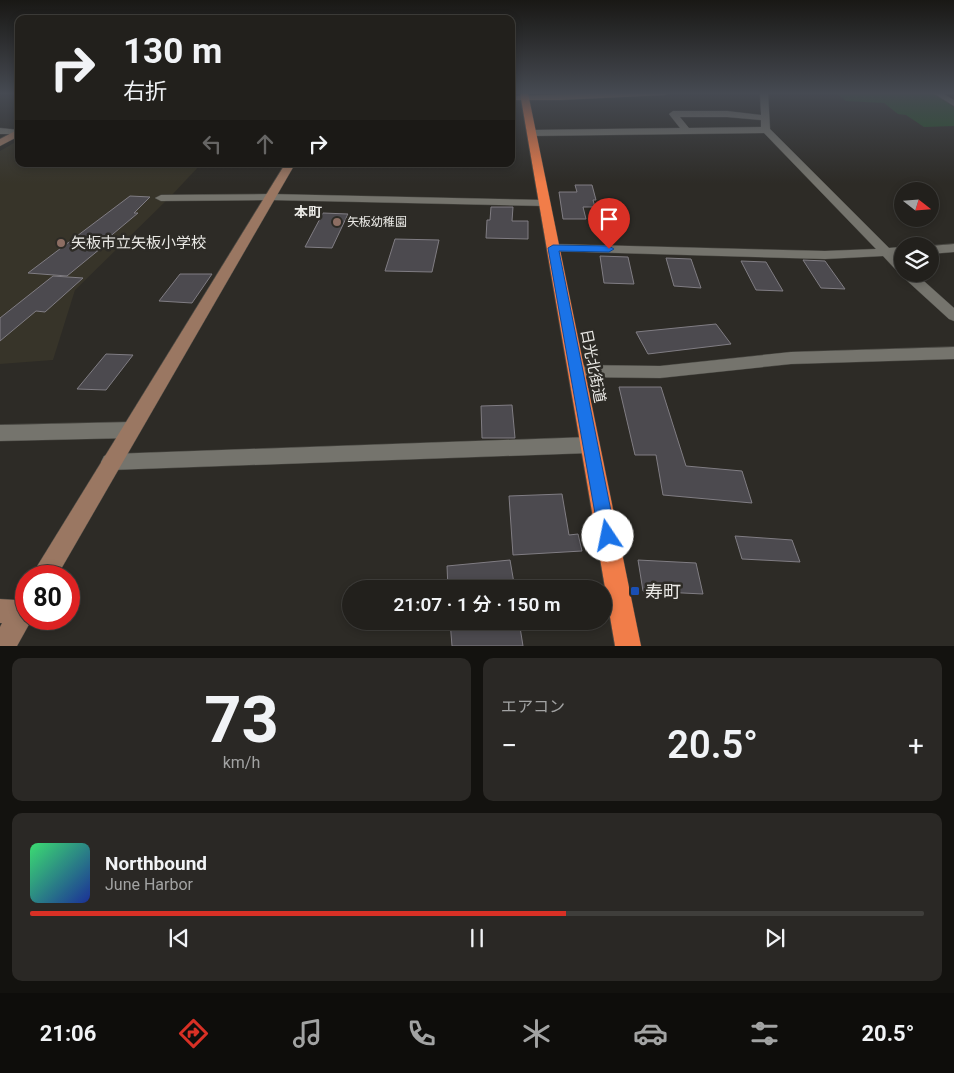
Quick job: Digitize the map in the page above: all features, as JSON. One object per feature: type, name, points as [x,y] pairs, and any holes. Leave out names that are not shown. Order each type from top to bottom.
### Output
[{"type":"highway","name":"日光北街道","points":[[528,123],[577,371],[628,646]]},
{"type":"street","points":[[681,123],[687,131]]},
{"type":"street","points":[[766,123],[766,130],[894,260]]},
{"type":"street","points":[[531,134],[766,130]]},
{"type":"street","points":[[0,131],[15,132]]},
{"type":"street","points":[[0,143],[15,134]]},
{"type":"street","points":[[50,565],[288,167]]},
{"type":"street","points":[[161,198],[544,202]]},
{"type":"street","points":[[553,248],[825,256],[894,251]]},
{"type":"street","points":[[939,249],[954,248]]},
{"type":"street","points":[[917,282],[954,316]]},
{"type":"street","points":[[577,371],[660,372],[790,358],[954,353]]},
{"type":"street","points":[[0,433],[130,430]]},
{"type":"street","points":[[111,462],[590,445]]},
{"type":"street","points":[[2,646],[15,613]]},
{"type":"shaded area","name":"矢板市立矢板小学校","points":[[15,142],[15,167],[198,167],[75,290],[53,360],[0,364],[0,151]]},
{"type":"green space","points":[[918,123],[954,123],[954,126],[924,127]]},
{"type":"building","points":[[575,185],[592,185],[596,200],[593,200],[595,207],[583,207],[586,219],[563,219],[559,192],[577,192]]},
{"type":"building","points":[[130,196],[150,197],[134,213],[138,213],[101,244],[106,244],[67,276],[28,273]]},
{"type":"building","points":[[491,207],[513,207],[512,221],[528,221],[528,239],[486,238],[487,220],[490,220]]},
{"type":"building","points":[[323,213],[348,214],[332,248],[305,247]]},
{"type":"building","points":[[395,239],[439,240],[432,272],[385,271]]},
{"type":"building","points":[[600,256],[628,257],[634,284],[604,283]]},
{"type":"building","points":[[666,258],[691,259],[701,288],[674,286]]},
{"type":"building","points":[[803,260],[825,261],[845,289],[821,288]]},
{"type":"building","points":[[741,261],[766,262],[783,291],[756,290]]},
{"type":"building","points":[[180,274],[212,274],[192,303],[159,301]]},
{"type":"building","points":[[53,276],[83,278],[45,312],[36,311],[0,341],[0,318]]},
{"type":"building","points":[[716,324],[731,344],[648,354],[636,332]]},
{"type":"building","points":[[106,354],[133,355],[106,390],[77,389]]},
{"type":"building","points":[[619,387],[661,387],[686,466],[742,471],[752,503],[663,495],[656,455],[635,455]]},
{"type":"building","points":[[512,405],[515,438],[482,438],[481,406]]},
{"type":"building","points":[[562,494],[569,535],[578,534],[582,551],[513,555],[509,496]]},
{"type":"building","points":[[735,536],[792,540],[800,562],[742,559]]},
{"type":"building","points":[[510,560],[513,580],[448,580],[447,566]]},
{"type":"building","points":[[638,560],[696,563],[703,594],[643,591]]},
{"type":"building","points":[[451,630],[520,630],[523,646],[452,646]]},
{"type":"place","name":"矢板幼稚園","points":[[337,222]]},
{"type":"place","name":"矢板市立矢板小学校","points":[[61,243]]},
{"type":"place","name":"寿町","points":[[635,591]]},
{"type":"district","name":"本町","points":[[308,212]]},
{"type":"route","points":[[608,536],[553,248],[609,249]]}]
